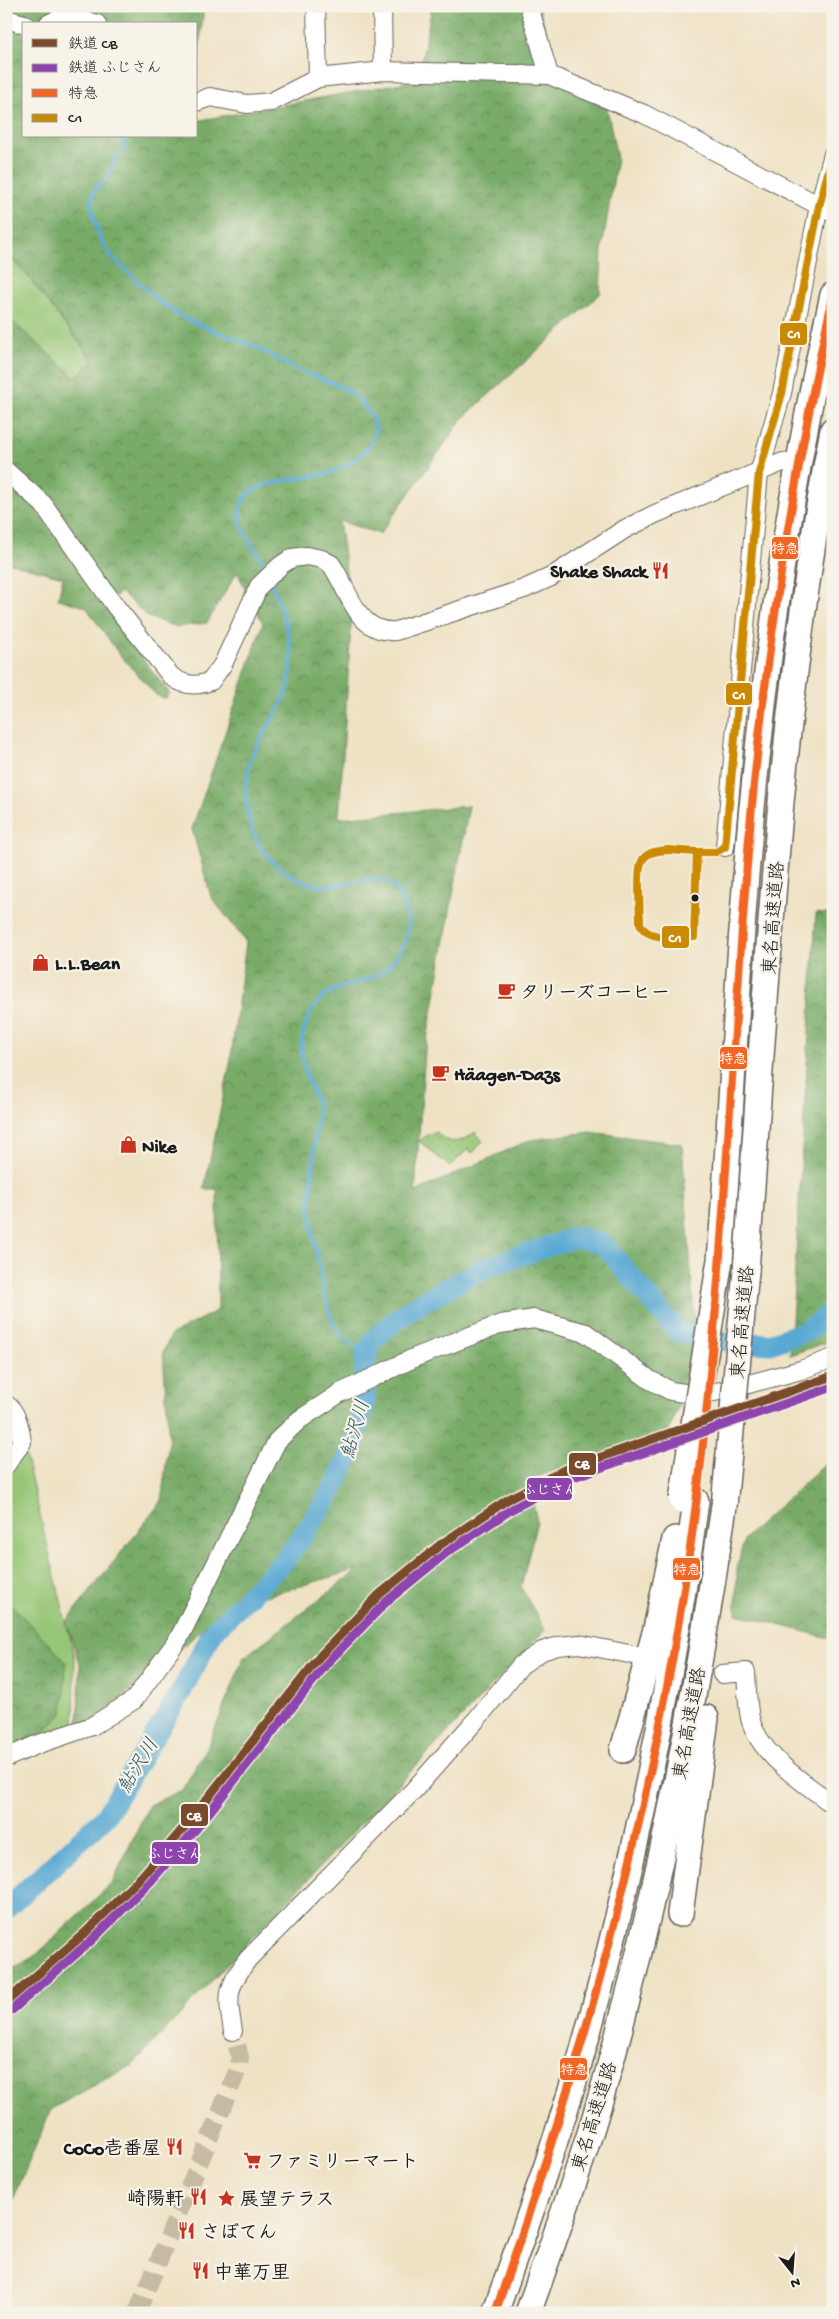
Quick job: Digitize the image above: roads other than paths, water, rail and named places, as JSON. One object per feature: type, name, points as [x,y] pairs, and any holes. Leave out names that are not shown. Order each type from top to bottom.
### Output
[{"type":"highway","name":"東名高速道路","points":[[495,2313],[558,2131],[620,1910],[657,1748],[687,1569],[689,1500],[720,1260],[746,874],[764,690],[794,488],[833,295]]},
{"type":"highway","name":"東名高速道路","points":[[528,2313],[576,2174],[605,2082],[643,1932],[674,1799],[718,1548],[724,1506],[746,1271],[774,877],[791,699],[807,575],[833,430]]},
{"type":"highway","points":[[624,1750],[656,1629],[670,1567],[689,1500]]},
{"type":"highway","points":[[680,1914],[708,1700],[718,1548]]},
{"type":"street","points":[[316,6],[318,78]]},
{"type":"street","points":[[382,6],[383,71]]},
{"type":"street","points":[[529,6],[549,75]]},
{"type":"street","points":[[52,22],[66,15],[90,22]]},
{"type":"street","points":[[6,19],[22,23]]},
{"type":"street","points":[[198,101],[210,97],[247,104],[271,102],[318,78],[383,71],[549,75],[644,114],[826,210]]},
{"type":"street","points":[[725,847],[759,473],[782,393],[826,210],[833,154]]},
{"type":"street","points":[[6,471],[43,504],[159,662],[179,682],[189,685],[211,681],[223,664],[249,603],[261,589],[294,561],[322,559],[331,564],[362,619],[377,629],[396,631],[524,588],[551,577],[625,529],[656,514],[783,462]]},
{"type":"street","points":[[6,1758],[36,1745],[92,1726],[134,1700],[182,1632],[277,1441],[299,1420],[340,1393],[416,1357],[501,1324],[534,1319],[567,1326],[586,1333],[650,1380],[671,1390],[698,1394],[726,1390],[801,1370],[833,1358]]},
{"type":"street","points":[[6,1404],[13,1409],[22,1442],[6,1465]]},
{"type":"street","points":[[233,2031],[229,1996],[232,1980],[248,1960],[413,1792],[521,1665],[542,1651],[572,1644],[634,1655]]},
{"type":"street","points":[[722,1674],[746,1672],[751,1719],[758,1738],[770,1754],[833,1805]]},
{"type":"waterway","points":[[92,6],[92,16]]},
{"type":"waterway","points":[[118,138],[124,140],[126,148],[113,159],[110,174],[92,196],[93,215],[97,229],[106,249],[112,257],[174,312],[200,325],[263,350],[298,370],[340,386],[357,398],[372,417],[375,427],[374,436],[370,445],[355,460],[329,473],[264,485],[252,491],[244,499],[240,510],[242,526],[267,571]]},
{"type":"waterway","points":[[271,582],[288,635],[291,668],[282,702],[251,760],[246,788],[246,803],[252,831],[266,855],[283,870],[302,881],[327,886],[374,879],[384,881],[393,886],[400,896],[408,919],[404,944],[389,966],[375,976],[330,992],[316,1004],[306,1024],[301,1049],[304,1066],[318,1108],[310,1210],[322,1281],[336,1327],[348,1341],[367,1356]]},
{"type":"waterway","name":"鮎沢川","points":[[6,1909],[105,1817],[180,1694],[213,1632],[285,1560],[308,1528],[335,1485],[351,1452],[365,1402],[365,1360],[371,1343],[393,1322],[424,1301],[487,1267],[576,1237],[603,1244],[678,1332],[730,1342],[770,1344],[807,1331],[833,1312]]},
{"type":"tunnel","points":[[137,2313],[239,2067],[240,2057],[233,2031]]},
{"type":"rail line","name":"CB","points":[[6,2002],[86,1932],[143,1875],[188,1823],[321,1655],[380,1594],[440,1545],[507,1500],[564,1470],[833,1376]]},
{"type":"rail line","name":"ふじさん","points":[[12,2010],[93,1939],[150,1882],[196,1829],[328,1662],[387,1601],[446,1553],[512,1509],[568,1479],[833,1387]]},
{"type":"place","name":"Shake Shack","points":[[661,570]]},
{"type":"place","name":"L.L.Bean","points":[[41,962]]},
{"type":"place","name":"タリーズコーヒー","points":[[506,991]]},
{"type":"place","name":"Häagen-Dazs","points":[[440,1073]]},
{"type":"place","name":"Nike","points":[[128,1145]]},
{"type":"place","name":"CoCo壱番屋","points":[[175,2147]]},
{"type":"place","name":"ファミリーマート","points":[[252,2160]]},
{"type":"place","name":"崎陽軒","points":[[198,2197]]},
{"type":"place","name":"展望テラス","points":[[226,2198]]},
{"type":"place","name":"さぼてん","points":[[187,2231]]},
{"type":"place","name":"中華万里","points":[[200,2271]]}]
